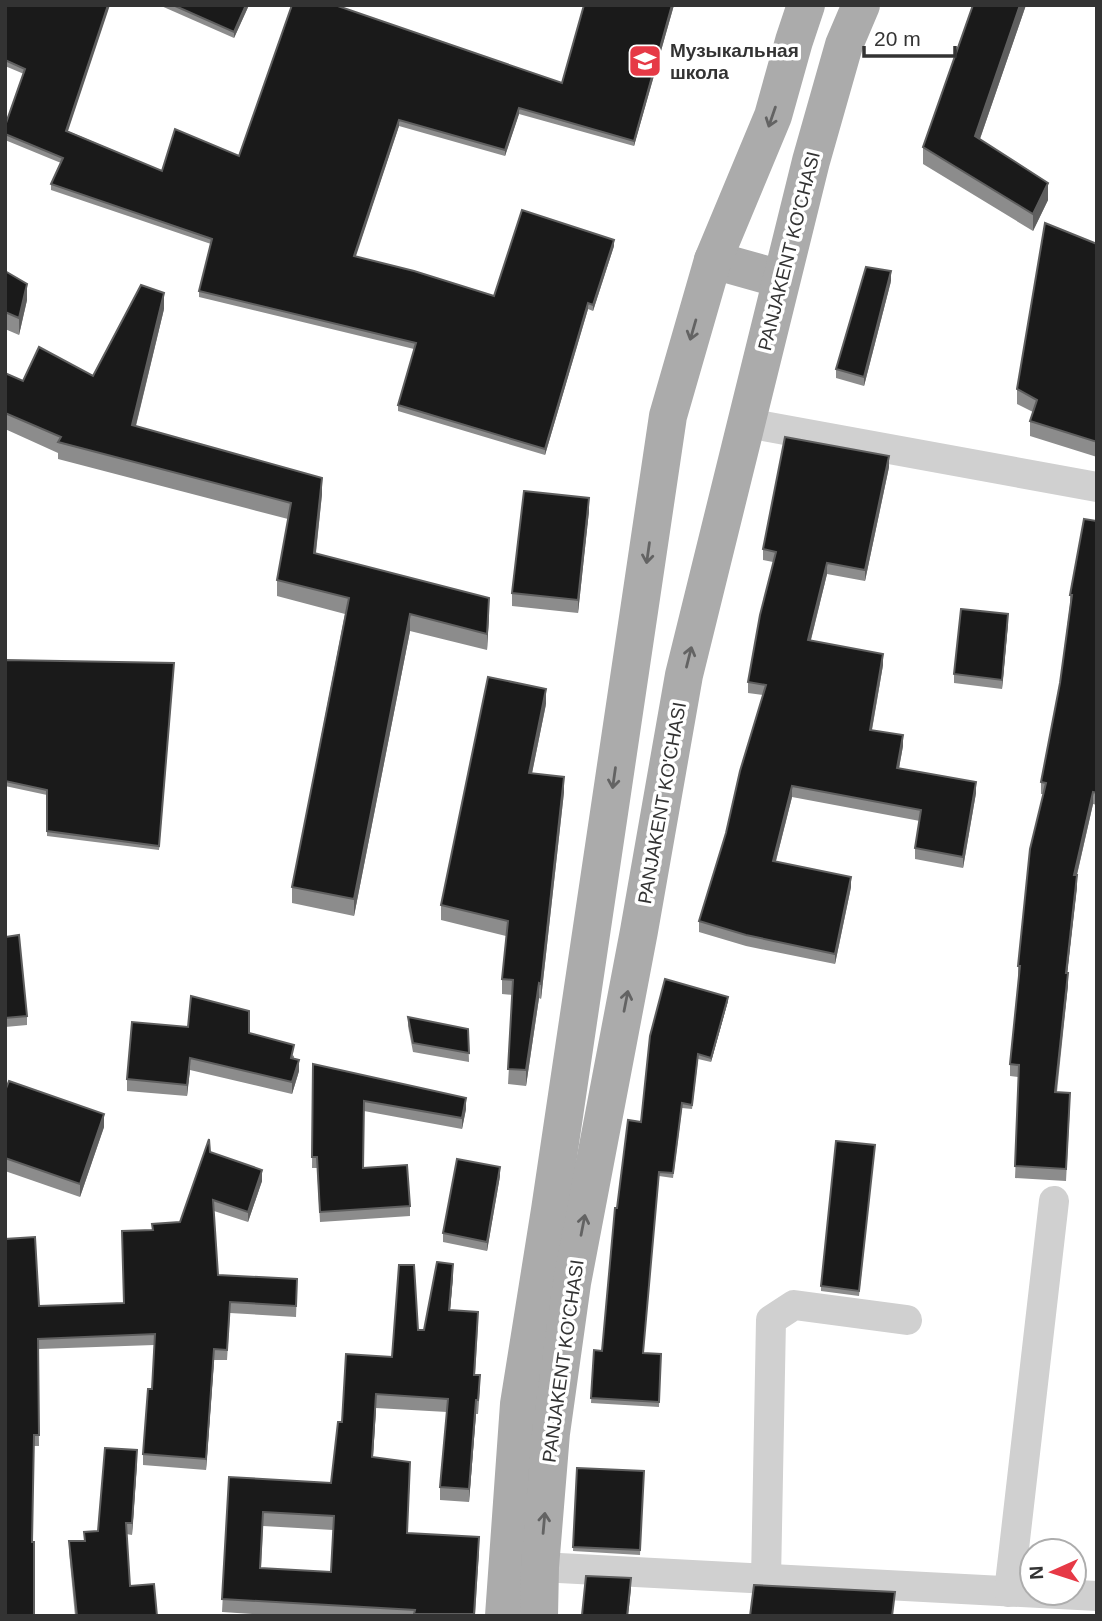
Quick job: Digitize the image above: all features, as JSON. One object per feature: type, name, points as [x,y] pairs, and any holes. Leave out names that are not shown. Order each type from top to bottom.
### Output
[{"type":"main road","name":"PANJAKENT KO'CHASI","points":[[504,1616],[519,1404],[668,416],[713,260],[773,116],[806,5]]},
{"type":"main road","name":"PANJAKENT KO'CHASI","points":[[539,1616],[540,1567],[551,1433],[572,1283],[639,931],[684,675],[811,161],[844,46],[860,5]]},
{"type":"main road","points":[[713,260],[781,279]]},
{"type":"street","points":[[747,423],[1097,487]]},
{"type":"street","points":[[1009,1592],[1054,1201]]},
{"type":"street","points":[[766,1580],[771,1321],[794,1306],[907,1320]]},
{"type":"street","points":[[540,1567],[1097,1596]]},
{"type":"building","points":[[5,5],[108,5],[66,131],[162,171],[175,129],[239,156],[292,5],[335,5],[562,83],[584,5],[672,5],[634,141],[519,108],[505,150],[399,120],[354,256],[494,296],[522,210],[614,240],[593,305],[588,303],[545,449],[398,405],[416,343],[199,291],[212,239],[51,184],[63,158],[5,134],[5,126],[25,69],[5,60]]},
{"type":"building","points":[[173,5],[246,5],[234,32]]},
{"type":"building","points":[[973,5],[1020,5],[975,136],[1048,183],[1033,214],[923,147]]},
{"type":"building","points":[[1045,223],[1097,244],[1097,442],[1030,421],[1037,400],[1017,389]]},
{"type":"building","points":[[866,267],[891,271],[864,377],[836,369]]},
{"type":"building","points":[[5,271],[27,284],[19,318],[5,312]]},
{"type":"building","points":[[141,285],[164,293],[132,425],[322,478],[314,553],[489,598],[487,634],[410,614],[354,899],[292,887],[349,598],[277,580],[291,503],[58,442],[61,437],[5,413],[5,373],[23,381],[39,347],[93,376]]},
{"type":"building","points":[[785,437],[889,456],[865,570],[827,563],[808,640],[883,654],[870,730],[903,735],[897,768],[976,782],[963,857],[915,848],[921,810],[792,786],[773,861],[851,877],[835,954],[746,935],[699,921],[766,685],[748,682],[760,615],[776,552],[763,549]]},
{"type":"building","points":[[524,491],[589,498],[578,600],[512,593]]},
{"type":"building","points":[[1084,519],[1097,521],[1097,793],[1093,792],[1074,875],[1077,875],[1055,1092],[1070,1093],[1066,1169],[1015,1166],[1019,1065],[1010,1064],[1030,849],[1046,783],[1041,782],[1060,683],[1070,595]]},
{"type":"building","points":[[961,609],[1008,614],[1002,680],[954,674]]},
{"type":"building","points":[[5,660],[174,663],[159,846],[47,831],[47,790],[5,781]]},
{"type":"building","points":[[488,677],[546,689],[529,773],[564,777],[541,984],[539,983],[526,1070],[508,1069],[513,980],[502,979],[508,921],[441,905]]},
{"type":"building","points":[[19,935],[27,1016],[5,1018],[5,937]]},
{"type":"building","points":[[665,979],[728,997],[711,1058],[698,1054],[692,1105],[682,1103],[673,1173],[659,1172],[643,1353],[661,1354],[659,1402],[591,1398],[594,1350],[602,1351],[615,1208],[628,1120],[641,1122],[650,1036]]},
{"type":"building","points":[[191,996],[249,1011],[249,1033],[294,1045],[291,1058],[299,1060],[292,1082],[190,1058],[187,1085],[127,1079],[132,1022],[188,1027]]},
{"type":"building","points":[[408,1017],[468,1029],[469,1053],[413,1043]]},
{"type":"building","points":[[313,1064],[466,1098],[462,1118],[364,1101],[363,1168],[407,1165],[410,1206],[320,1212],[317,1157],[312,1157]]},
{"type":"building","points":[[9,1081],[104,1114],[80,1184],[5,1158],[5,1091]]},
{"type":"building","points":[[209,1139],[210,1152],[262,1170],[248,1212],[213,1200],[218,1275],[297,1279],[296,1306],[230,1302],[227,1350],[214,1349],[206,1459],[143,1454],[148,1389],[152,1389],[155,1334],[38,1339],[39,1435],[34,1435],[32,1542],[34,1616],[5,1616],[5,1239],[35,1237],[39,1306],[124,1303],[122,1231],[153,1230],[152,1224],[180,1222]]},
{"type":"building","points":[[836,1141],[875,1145],[859,1291],[821,1286]]},
{"type":"building","points":[[457,1159],[500,1167],[487,1242],[443,1233]]},
{"type":"building","points":[[437,1262],[453,1264],[449,1310],[478,1312],[474,1375],[480,1375],[469,1489],[440,1487],[448,1399],[376,1394],[372,1457],[410,1462],[407,1533],[479,1537],[474,1614],[414,1614],[415,1610],[222,1599],[229,1477],[331,1483],[338,1422],[342,1422],[346,1354],[392,1357],[399,1265],[414,1265],[418,1330],[424,1330]],"holes":[[[263,1512],[334,1516],[331,1572],[260,1568]]]},
{"type":"building","points":[[105,1448],[137,1450],[132,1523],[126,1523],[130,1586],[154,1584],[157,1616],[77,1616],[69,1541],[85,1541],[84,1532],[98,1531]]},
{"type":"building","points":[[577,1468],[644,1471],[640,1550],[573,1547]]},
{"type":"building","points":[[586,1576],[631,1578],[627,1616],[582,1615]]},
{"type":"building","points":[[754,1585],[895,1592],[892,1616],[750,1616]]},
{"type":"place","name":"Музыкальная школа","points":[[645,61]]}]
